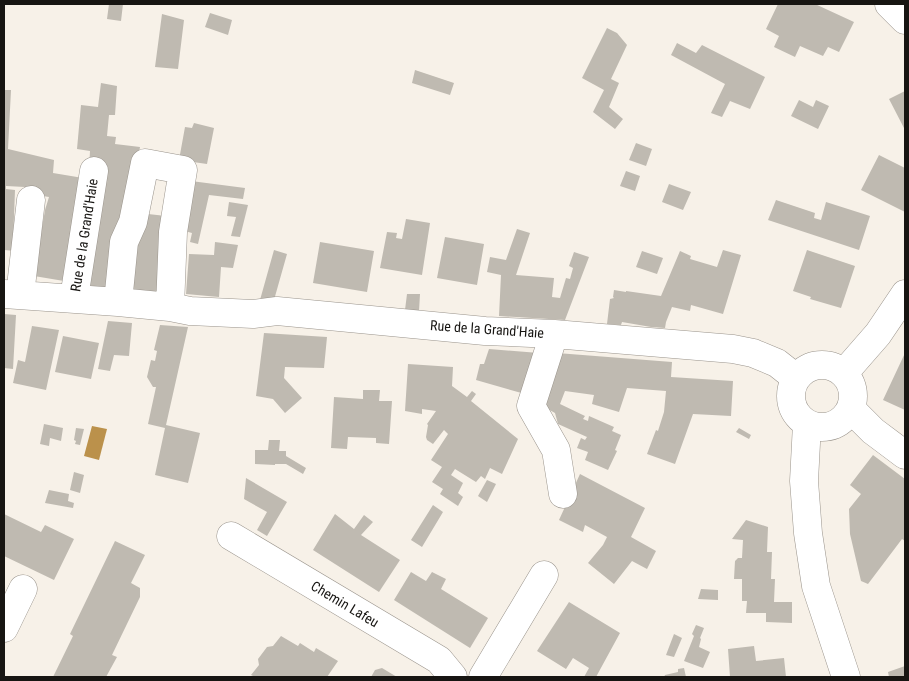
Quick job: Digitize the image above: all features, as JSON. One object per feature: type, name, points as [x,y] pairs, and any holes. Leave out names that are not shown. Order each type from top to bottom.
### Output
[{"type":"street","points":[[889,4],[905,20]]},
{"type":"street","points":[[118,302],[124,242],[133,222],[145,163],[183,170],[173,232],[170,307]]},
{"type":"street","name":"Rue de la Grand'Haie","points":[[74,298],[94,171]]},
{"type":"street","name":"Rue de la Grand'Haie","points":[[31,200],[12,295],[74,298],[170,307],[190,311],[253,314],[277,311],[485,331],[554,334],[733,349],[753,353],[777,364],[796,378]]},
{"type":"street","points":[[844,373],[878,334],[905,294]]},
{"type":"street","points":[[554,334],[531,406],[556,450],[563,494]]},
{"type":"street","points":[[813,366],[835,367],[844,373],[850,381],[854,400],[845,418],[827,428],[807,424],[799,418],[793,409],[791,398],[796,378],[813,366]]},
{"type":"street","points":[[851,409],[873,431],[905,455]]},
{"type":"street","points":[[807,424],[804,481],[808,533],[816,586],[846,677]]},
{"type":"street","name":"Chemin Lafeu","points":[[231,536],[439,660],[453,677]]},
{"type":"street","points":[[482,677],[544,575]]},
{"type":"street","points":[[4,628],[23,589]]},
{"type":"shaded area","points":[[92,426],[107,429],[99,460],[84,456]]},
{"type":"building","points":[[109,4],[123,4],[121,21],[107,19]]},
{"type":"building","points":[[778,4],[815,4],[854,22],[839,52],[828,47],[823,56],[800,46],[795,57],[774,47],[779,36],[766,29]]},
{"type":"building","points":[[210,13],[232,20],[228,35],[205,27]]},
{"type":"building","points":[[162,14],[184,20],[178,69],[155,67]]},
{"type":"building","points":[[607,28],[617,33],[627,45],[611,79],[619,83],[609,107],[623,119],[615,129],[593,112],[604,90],[582,78]]},
{"type":"building","points":[[677,43],[696,53],[702,45],[765,77],[750,109],[730,101],[722,117],[711,113],[725,84],[671,55]]},
{"type":"building","points":[[415,70],[454,83],[450,95],[412,83]]},
{"type":"building","points":[[101,83],[117,86],[115,115],[109,115],[107,136],[116,137],[115,144],[140,147],[114,288],[83,286],[90,151],[77,149],[81,105],[98,107]]},
{"type":"building","points":[[4,90],[11,90],[8,149],[54,160],[53,173],[83,178],[64,281],[34,276],[45,210],[49,197],[24,193],[25,187],[6,186],[6,189],[15,190],[13,243],[15,251],[4,250]]},
{"type":"building","points":[[905,91],[905,130],[889,99]]},
{"type":"building","points":[[799,100],[813,107],[816,100],[829,106],[818,129],[791,116]]},
{"type":"building","points":[[194,123],[214,128],[207,164],[179,160],[185,127],[192,128]]},
{"type":"building","points":[[636,143],[652,149],[646,166],[629,160]]},
{"type":"building","points":[[879,155],[905,168],[905,212],[861,190]]},
{"type":"building","points":[[626,171],[640,176],[635,191],[620,186]]},
{"type":"building","points":[[191,181],[245,188],[243,199],[209,195],[198,244],[190,242],[192,233],[181,230]]},
{"type":"building","points":[[669,184],[691,192],[683,210],[662,202]]},
{"type":"building","points":[[776,200],[815,213],[814,218],[821,220],[826,202],[870,216],[859,250],[768,220]]},
{"type":"building","points":[[229,202],[248,205],[240,237],[231,236],[236,217],[227,216]]},
{"type":"building","points":[[148,214],[166,216],[163,292],[125,289],[129,261]]},
{"type":"building","points":[[406,219],[430,223],[422,275],[380,268],[387,232],[397,233],[396,238],[402,239]]},
{"type":"building","points":[[517,229],[530,233],[516,275],[554,278],[552,297],[560,298],[566,278],[570,279],[573,268],[569,266],[574,252],[589,257],[565,320],[499,316],[501,275],[487,272],[490,257],[506,260]]},
{"type":"building","points":[[445,237],[484,244],[477,285],[437,278]]},
{"type":"building","points":[[215,242],[238,245],[233,268],[221,267],[219,297],[186,294],[189,254],[214,255]]},
{"type":"building","points":[[320,242],[374,251],[367,292],[313,283]]},
{"type":"building","points":[[274,250],[287,254],[274,300],[260,300]]},
{"type":"building","points":[[723,250],[741,255],[723,314],[691,305],[690,311],[672,307],[665,328],[622,322],[621,325],[607,324],[610,299],[614,298],[614,290],[661,296],[680,251],[691,256],[690,259],[717,267]]},
{"type":"building","points":[[807,250],[855,266],[841,308],[810,299],[811,297],[793,291]]},
{"type":"building","points":[[642,251],[663,258],[657,274],[636,267]]},
{"type":"building","points":[[407,294],[420,294],[419,311],[405,310]]},
{"type":"building","points":[[4,314],[16,315],[13,369],[4,368]]},
{"type":"building","points":[[108,321],[132,323],[129,356],[114,355],[110,371],[98,369]]},
{"type":"building","points":[[160,325],[188,327],[166,425],[200,433],[188,483],[155,475],[165,428],[148,424],[156,387],[153,387],[147,377],[151,360],[155,361],[157,351],[154,350]]},
{"type":"building","points":[[32,326],[59,330],[46,390],[13,383],[18,360],[25,362]]},
{"type":"building","points":[[264,333],[327,337],[324,368],[285,367],[284,378],[302,398],[285,413],[273,399],[256,396]]},
{"type":"building","points":[[63,336],[99,343],[91,379],[55,372]]},
{"type":"building","points":[[489,349],[539,353],[525,394],[476,380],[480,364],[484,364]]},
{"type":"building","points":[[557,353],[672,362],[671,377],[733,381],[731,416],[693,414],[675,464],[647,454],[656,430],[658,431],[664,412],[666,391],[627,388],[619,412],[592,404],[594,395],[565,391],[560,404],[585,416],[583,419],[588,421],[589,416],[614,427],[612,431],[621,435],[615,450],[617,451],[608,470],[585,460],[588,452],[577,448],[581,438],[585,440],[587,437],[558,424],[555,413],[546,408],[544,400]]},
{"type":"building","points":[[905,353],[905,410],[883,400]]},
{"type":"building","points":[[408,364],[453,367],[452,386],[467,397],[472,391],[476,394],[471,401],[518,439],[502,474],[490,468],[485,479],[481,476],[476,482],[455,469],[451,475],[463,483],[458,493],[463,497],[458,506],[440,494],[443,489],[432,482],[442,467],[431,460],[448,434],[444,430],[433,444],[427,440],[427,424],[436,411],[422,409],[422,414],[405,411]]},
{"type":"building","points":[[363,390],[380,390],[379,401],[392,401],[389,444],[376,443],[376,438],[348,437],[347,449],[331,448],[334,397],[363,399]]},
{"type":"building","points":[[44,424],[63,428],[61,441],[50,438],[49,446],[40,444]]},
{"type":"building","points":[[76,428],[84,429],[80,445],[75,444],[76,441],[74,440]]},
{"type":"building","points":[[739,428],[751,435],[749,439],[736,432]]},
{"type":"building","points":[[269,440],[280,440],[279,451],[286,451],[286,456],[306,468],[303,474],[286,464],[255,464],[255,450],[268,450]]},
{"type":"building","points":[[873,455],[905,479],[905,541],[902,539],[868,584],[861,581],[850,534],[849,509],[861,494],[850,485]]},
{"type":"building","points":[[74,472],[84,475],[80,493],[70,490]]},
{"type":"building","points":[[580,474],[645,508],[631,537],[656,551],[647,569],[632,561],[614,584],[588,563],[607,537],[585,525],[583,532],[559,520]]},
{"type":"building","points":[[246,478],[287,502],[267,536],[257,530],[267,512],[244,499]]},
{"type":"building","points":[[487,480],[496,484],[487,502],[478,496]]},
{"type":"building","points":[[49,490],[69,494],[68,501],[74,503],[73,508],[45,503]]},
{"type":"building","points":[[433,505],[443,512],[422,547],[411,540]]},
{"type":"building","points":[[4,514],[41,532],[45,525],[74,539],[54,580],[4,556]]},
{"type":"building","points":[[335,514],[354,529],[364,515],[373,522],[361,535],[400,560],[379,592],[313,550]]},
{"type":"building","points":[[746,520],[768,527],[767,552],[772,552],[771,579],[775,579],[774,602],[792,602],[792,623],[766,622],[766,613],[746,613],[747,601],[742,601],[742,579],[734,579],[735,561],[738,558],[742,558],[743,540],[732,539]]},
{"type":"building","points":[[115,541],[145,555],[131,583],[140,588],[140,597],[112,655],[117,657],[106,677],[53,677],[73,636],[70,634]]},
{"type":"building","points":[[411,572],[426,581],[432,572],[446,579],[441,589],[488,618],[470,648],[394,600]]},
{"type":"building","points":[[701,589],[718,590],[718,600],[698,599]]},
{"type":"building","points":[[569,602],[620,633],[596,677],[584,677],[589,668],[573,658],[566,669],[537,651]]},
{"type":"building","points":[[696,625],[704,628],[699,647],[710,652],[703,668],[684,661],[694,636],[692,634]]},
{"type":"building","points":[[674,634],[682,638],[674,657],[666,655]]},
{"type":"building","points":[[281,636],[298,646],[300,643],[314,652],[316,648],[338,661],[327,677],[255,677],[251,675],[259,665],[258,659],[267,647],[273,646]]},
{"type":"building","points":[[754,646],[756,661],[784,658],[786,677],[730,677],[728,649]]},
{"type":"building","points":[[905,666],[905,677],[889,677],[888,672]]},
{"type":"building","points":[[382,668],[397,677],[371,677],[375,670]]},
{"type":"building","points":[[684,668],[686,677],[664,677],[665,675],[678,672],[678,669]]}]
